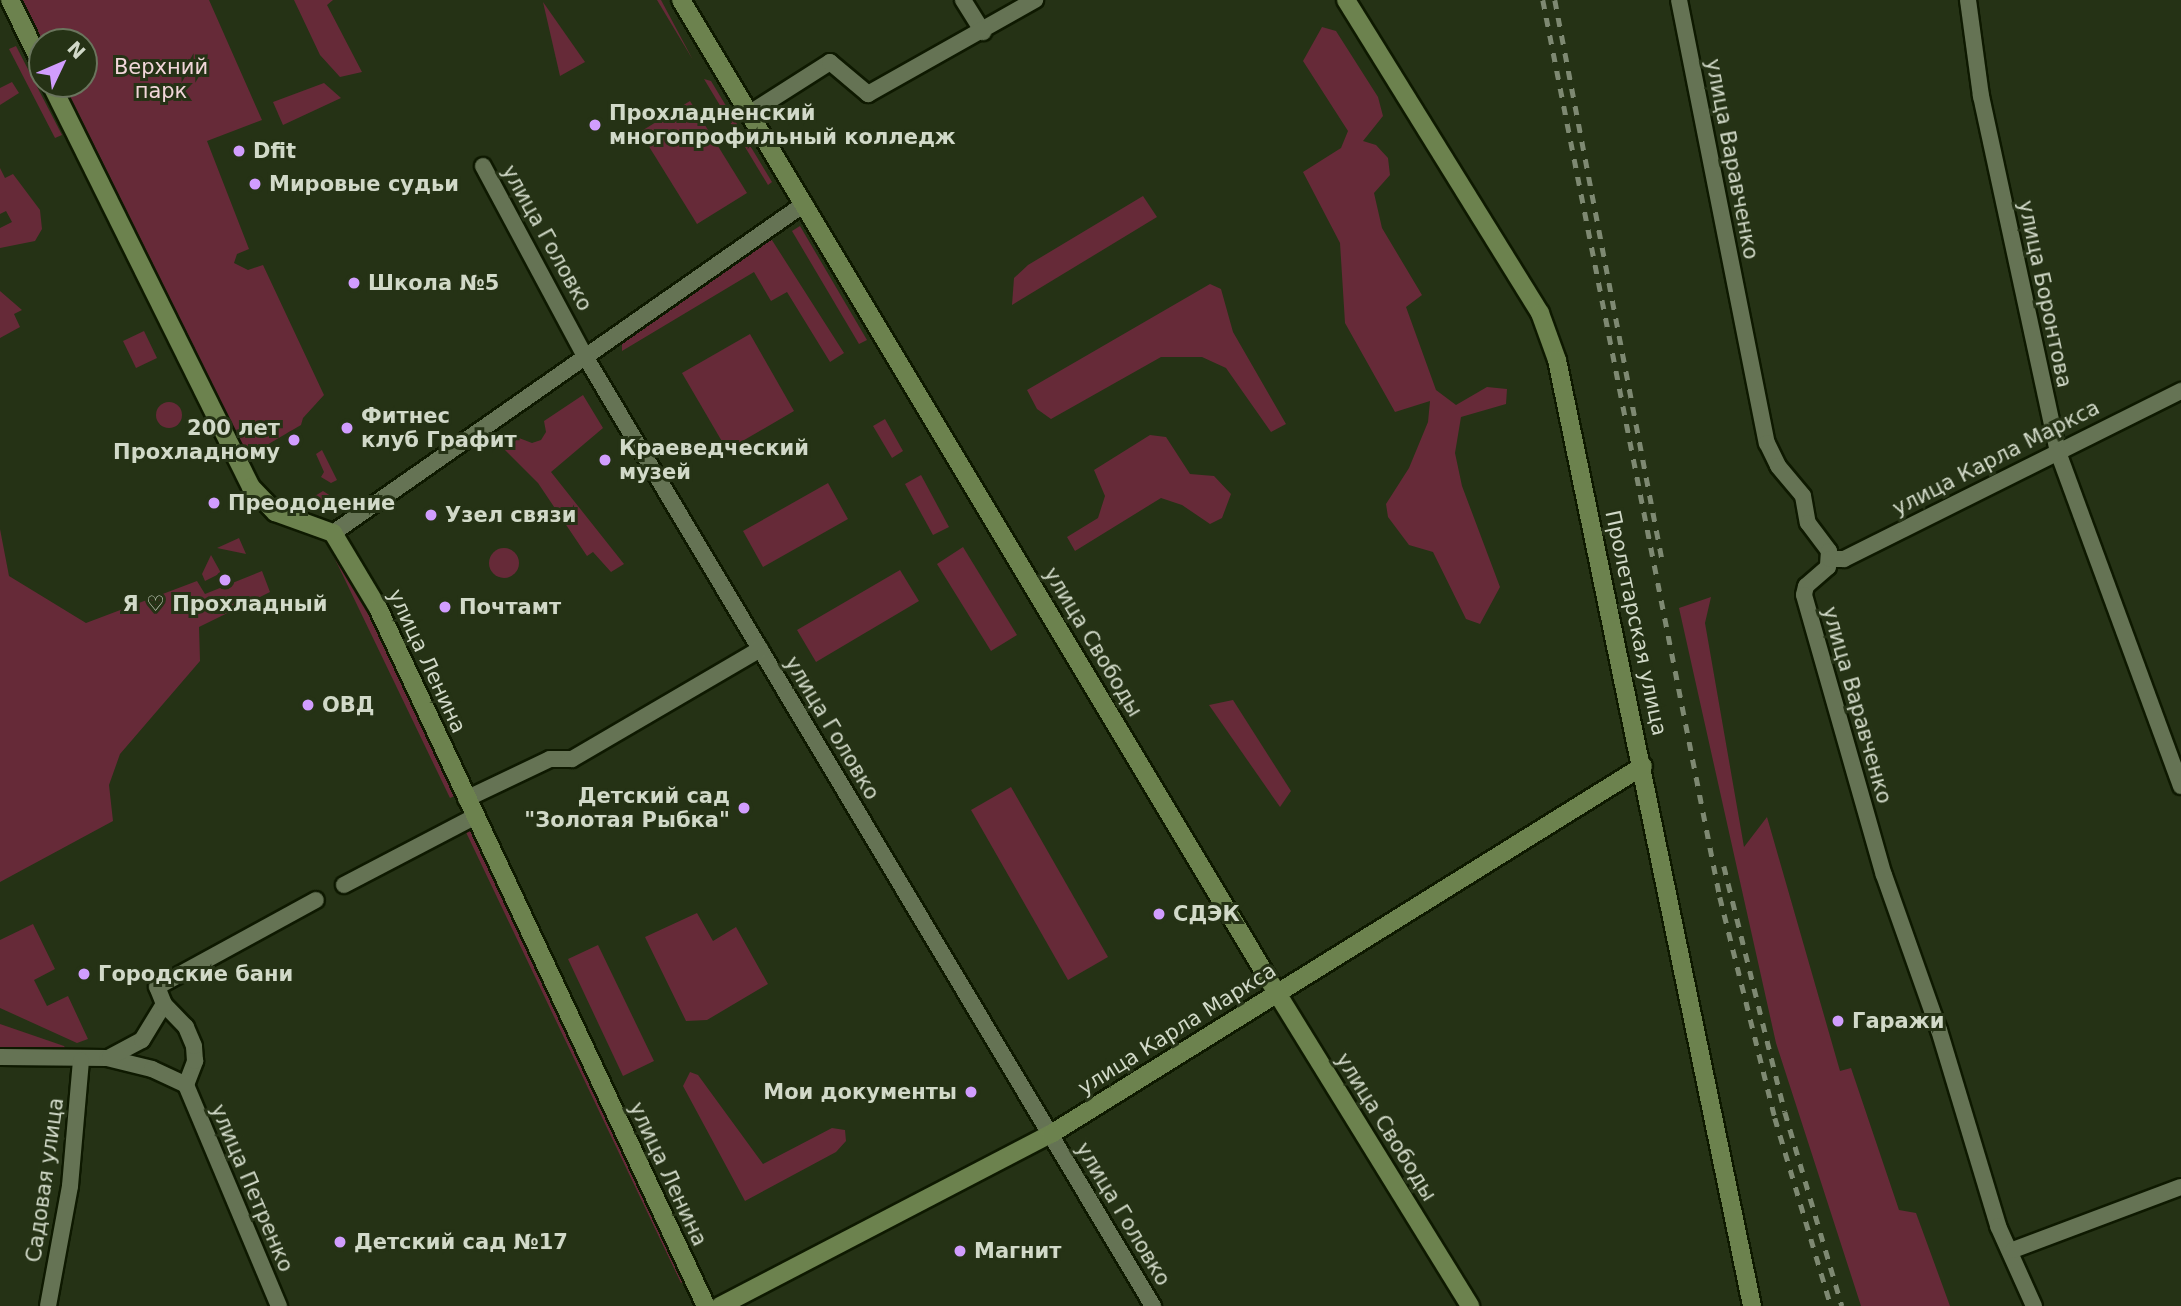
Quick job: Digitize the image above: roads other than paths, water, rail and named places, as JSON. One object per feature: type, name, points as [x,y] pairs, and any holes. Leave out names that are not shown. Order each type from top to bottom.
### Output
[{"type":"street","points":[[10,0],[28,37]]},
{"type":"street","name":"улица Свободы","points":[[681,0],[1278,994],[1470,1306]]},
{"type":"street","points":[[963,0],[983,32]]},
{"type":"street","points":[[750,113],[830,62],[868,94],[983,32],[1035,0]]},
{"type":"street","name":"Пролетарская улица","points":[[1346,0],[1540,313],[1557,360],[1643,766],[1752,1306]]},
{"type":"street","name":"улица Варавченко","points":[[1679,0],[1767,443],[1778,466],[1803,496],[1808,523],[1823,541],[1830,559],[1806,586],[1804,595],[1884,875],[1939,1030],[1998,1226],[2013,1250],[2034,1306]]},
{"type":"street","name":"улица Боронтова","points":[[1968,0],[1981,96],[2058,452],[2181,786]]},
{"type":"street","points":[[58,98],[251,487],[275,512],[333,533],[586,358],[693,278],[804,204]]},
{"type":"street","name":"улица Головко","points":[[483,166],[586,358],[1153,1306]]},
{"type":"street","name":"улица Карла Маркса","points":[[1830,559],[1844,559],[2181,391]]},
{"type":"street","name":"улица Ленина","points":[[333,533],[378,608],[706,1306]]},
{"type":"street","points":[[467,799],[550,759],[572,759],[760,649]]},
{"type":"street","name":"улица Карла Маркса","points":[[720,1306],[1051,1134],[1643,766]]},
{"type":"street","points":[[344,885],[474,817]]},
{"type":"street","points":[[0,1057],[81,1060],[107,1058],[152,1069],[186,1085],[195,1061],[194,1046],[186,1027],[164,1004],[157,987],[316,900]]},
{"type":"street","points":[[107,1058],[142,1040],[164,1004]]},
{"type":"street","name":"Садовая улица","points":[[48,1306],[70,1186],[81,1060]]},
{"type":"street","name":"улица Петренко","points":[[186,1085],[279,1306]]},
{"type":"street","points":[[2013,1250],[2181,1187]]},
{"type":"railway","points":[[1543,0],[1720,897],[1775,1118],[1831,1306]]},
{"type":"railway","points":[[1555,0],[1663,564]]},
{"type":"railway","points":[[1724,866],[1785,1112],[1842,1306]]},
{"type":"place","name":"Прохладненский многопрофильный колледж","points":[[595,125]]},
{"type":"place","name":"Dfit","points":[[239,151]]},
{"type":"place","name":"Мировые судьи","points":[[255,184]]},
{"type":"place","name":"Школа №5","points":[[354,283]]},
{"type":"place","name":"Фитнес клуб Графит","points":[[347,428]]},
{"type":"place","name":"200 лет Прохладному","points":[[294,440]]},
{"type":"place","name":"Краеведческий музей","points":[[605,460]]},
{"type":"place","name":"Преододение","points":[[214,503]]},
{"type":"place","name":"Узел связи","points":[[431,515]]},
{"type":"place","name":"Я ♡ Прохладный","points":[[225,580]]},
{"type":"place","name":"Почтамт","points":[[445,607]]},
{"type":"place","name":"ОВД","points":[[308,705]]},
{"type":"place","name":"Детский сад \"Золотая Рыбка\"","points":[[744,808]]},
{"type":"place","name":"СДЭК","points":[[1159,914]]},
{"type":"place","name":"Городские бани","points":[[84,974]]},
{"type":"place","name":"Гаражи","points":[[1838,1021]]},
{"type":"place","name":"Мои документы","points":[[971,1092]]},
{"type":"place","name":"Детский сад №17","points":[[340,1242]]},
{"type":"place","name":"Магнит","points":[[960,1251]]},
{"type":"park label","name":"Верхний парк","points":[[161,79]]}]
